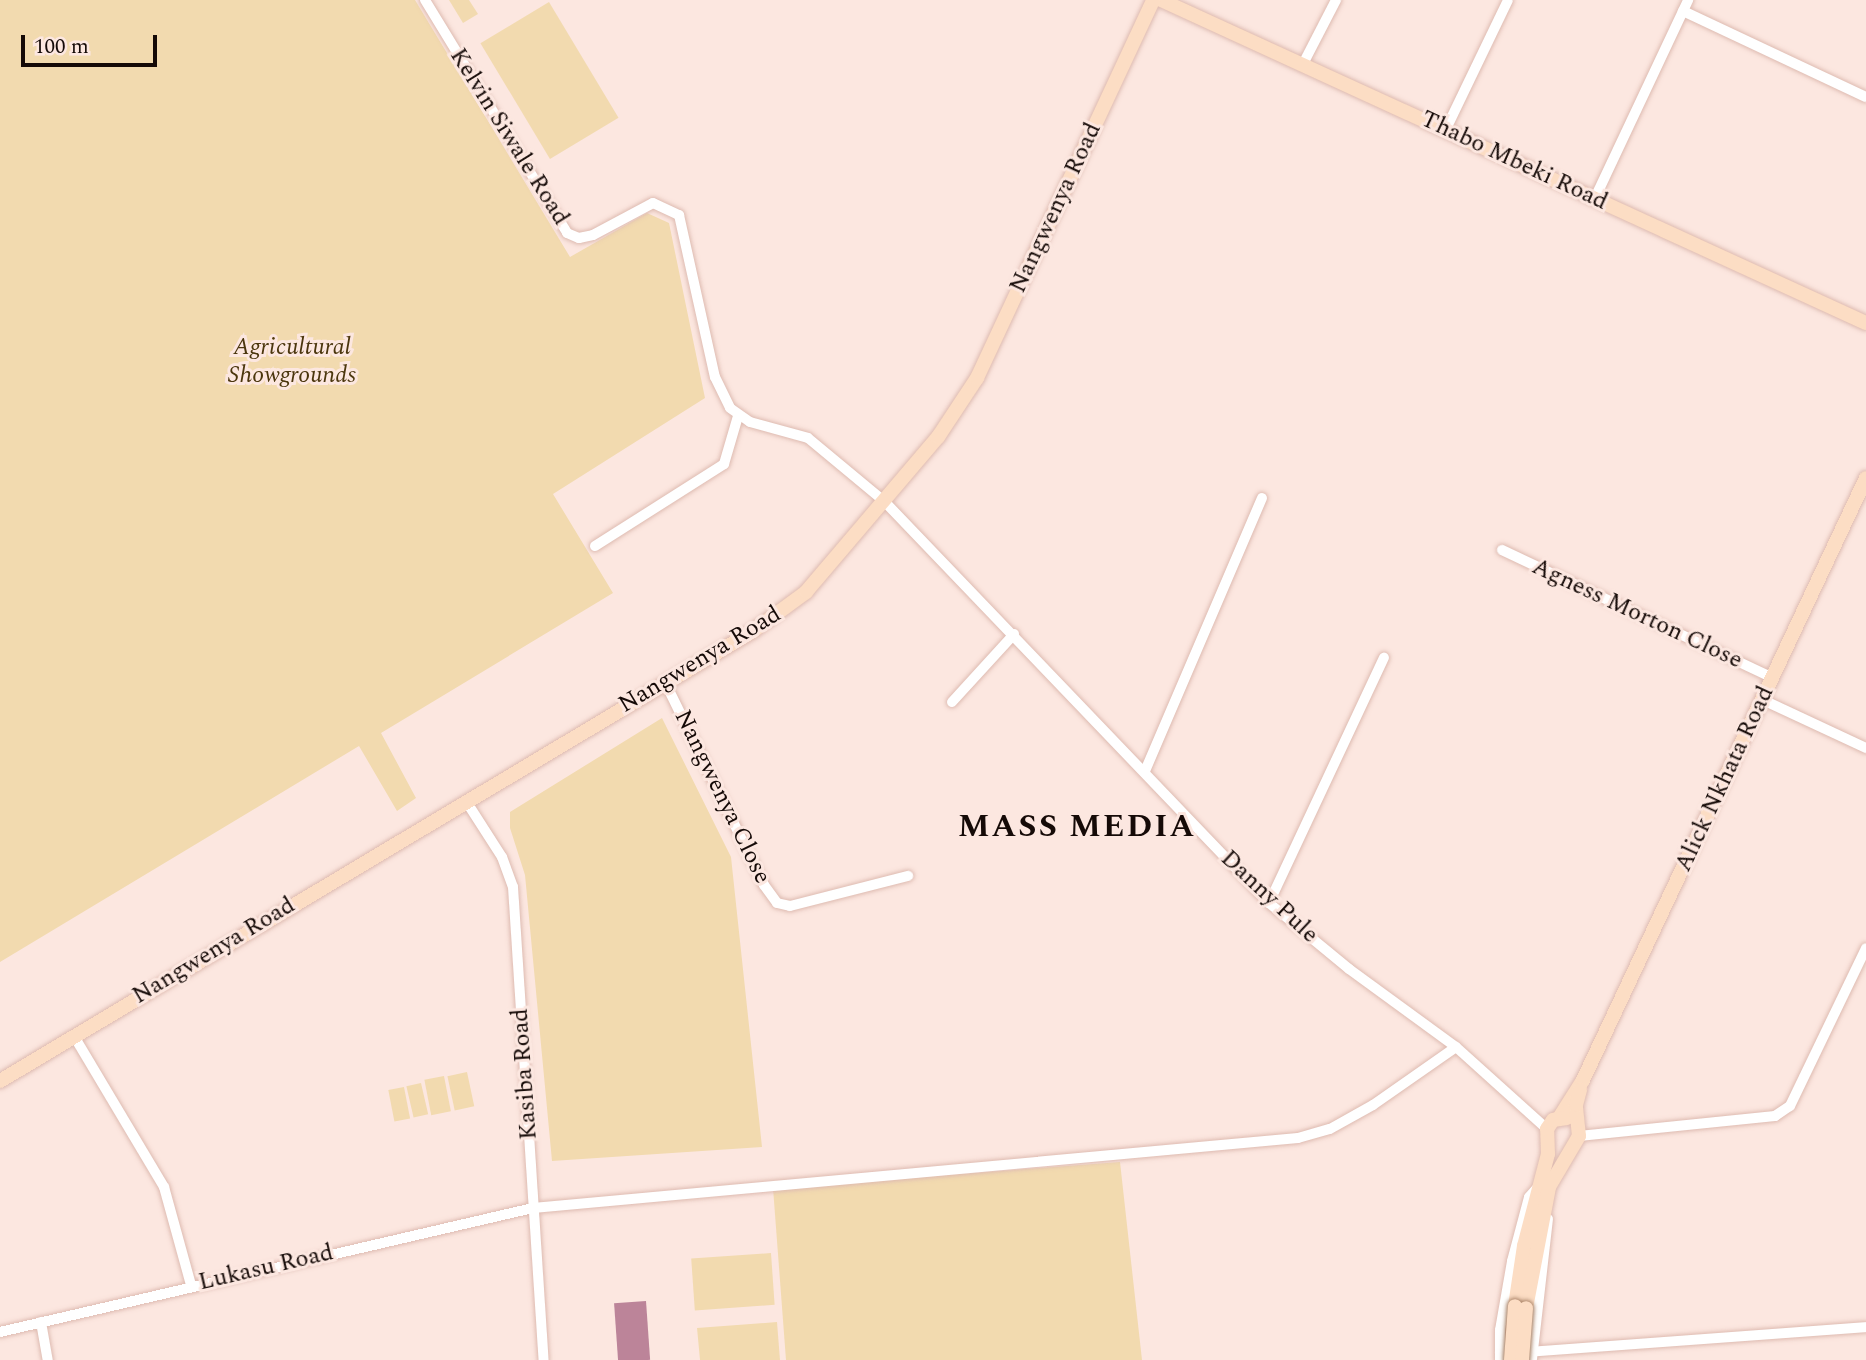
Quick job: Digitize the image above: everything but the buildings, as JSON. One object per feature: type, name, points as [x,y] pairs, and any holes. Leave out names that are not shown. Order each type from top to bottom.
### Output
[{"type":"main road","name":"Nangwenya Road","points":[[0,1081],[761,626],[806,592],[938,437],[977,378],[1153,0]]},
{"type":"main road","name":"Thabo Mbeki Road","points":[[1161,0],[1304,62],[1445,131],[1866,323]]},
{"type":"main road","name":"Alick Nkhata Road","points":[[1528,1358],[1521,1307],[1524,1246],[1542,1182],[1552,1126],[1583,1080],[1866,478]]},
{"type":"main road","name":"Alick Nkhata Road","points":[[1503,1358],[1521,1307],[1545,1203],[1578,1130],[1583,1080]]},
{"type":"main road","points":[[1569,1150],[1554,1147],[1552,1126],[1578,1130]]},
{"type":"street","name":"Kelvin Siwale Road","points":[[425,0],[567,233],[579,238],[593,235],[653,203],[678,215],[715,377],[723,398],[738,416]]},
{"type":"street","points":[[1304,62],[1336,0]]},
{"type":"street","points":[[1445,131],[1508,0]]},
{"type":"street","points":[[1594,198],[1688,0]]},
{"type":"street","points":[[1683,11],[1866,97]]},
{"type":"street","points":[[595,546],[724,464],[738,416],[808,438],[884,501]]},
{"type":"street","points":[[1145,771],[1262,498]]},
{"type":"street","name":"Danny Pule","points":[[884,501],[1269,903],[1349,970],[1456,1047],[1552,1126]]},
{"type":"street","name":"Agness Morton Close","points":[[1502,550],[1773,678]]},
{"type":"street","points":[[952,702],[1014,634]]},
{"type":"street","points":[[1269,903],[1384,658]]},
{"type":"street","name":"Nangwenya Close","points":[[665,682],[764,885],[777,903],[790,906],[908,876]]},
{"type":"street","points":[[1763,700],[1866,748]]},
{"type":"street","name":"Kasiba Road","points":[[466,801],[502,857],[513,887],[544,1360]]},
{"type":"street","points":[[1578,1130],[1775,1116],[1790,1106],[1866,948]]},
{"type":"street","points":[[74,1036],[164,1187],[191,1285]]},
{"type":"street","name":"Lukasu Road","points":[[0,1332],[191,1285],[533,1208],[1298,1138],[1330,1129],[1373,1105],[1456,1047]]},
{"type":"street","name":"Alick Nkhata Road","points":[[1503,1358],[1512,1261],[1529,1197],[1542,1182]]},
{"type":"street","points":[[1528,1358],[1549,1223],[1545,1203]]},
{"type":"street","points":[[40,1322],[48,1360]]},
{"type":"street","points":[[1503,1358],[1528,1358],[1866,1327]]},
{"type":"green space","name":"Agricultural Showgrounds","points":[[0,0],[415,0],[570,257],[647,213],[669,223],[705,398],[553,494],[613,593],[381,733],[416,798],[397,811],[359,746],[0,962]]},
{"type":"green space","points":[[449,0],[469,0],[478,14],[463,23]]},
{"type":"green space","points":[[549,2],[619,118],[550,159],[480,43]]},
{"type":"green space","points":[[662,718],[731,857],[762,1147],[552,1161],[525,875],[510,828],[510,812]]},
{"type":"green space","points":[[467,1072],[474,1106],[455,1110],[447,1076]]},
{"type":"green space","points":[[444,1076],[451,1111],[431,1115],[424,1080]]},
{"type":"green space","points":[[421,1083],[428,1114],[414,1118],[406,1086]]},
{"type":"green space","points":[[404,1087],[410,1118],[394,1121],[388,1090]]},
{"type":"green space","points":[[1120,1162],[1142,1360],[786,1360],[773,1188]]},
{"type":"green space","points":[[771,1253],[775,1305],[695,1310],[691,1259]]},
{"type":"green space","points":[[777,1322],[780,1360],[700,1360],[697,1328]]},
{"type":"shaded area","points":[[646,1301],[650,1360],[618,1360],[614,1303]]},
{"type":"district","name":"MASS MEDIA","points":[[1077,827]]}]
